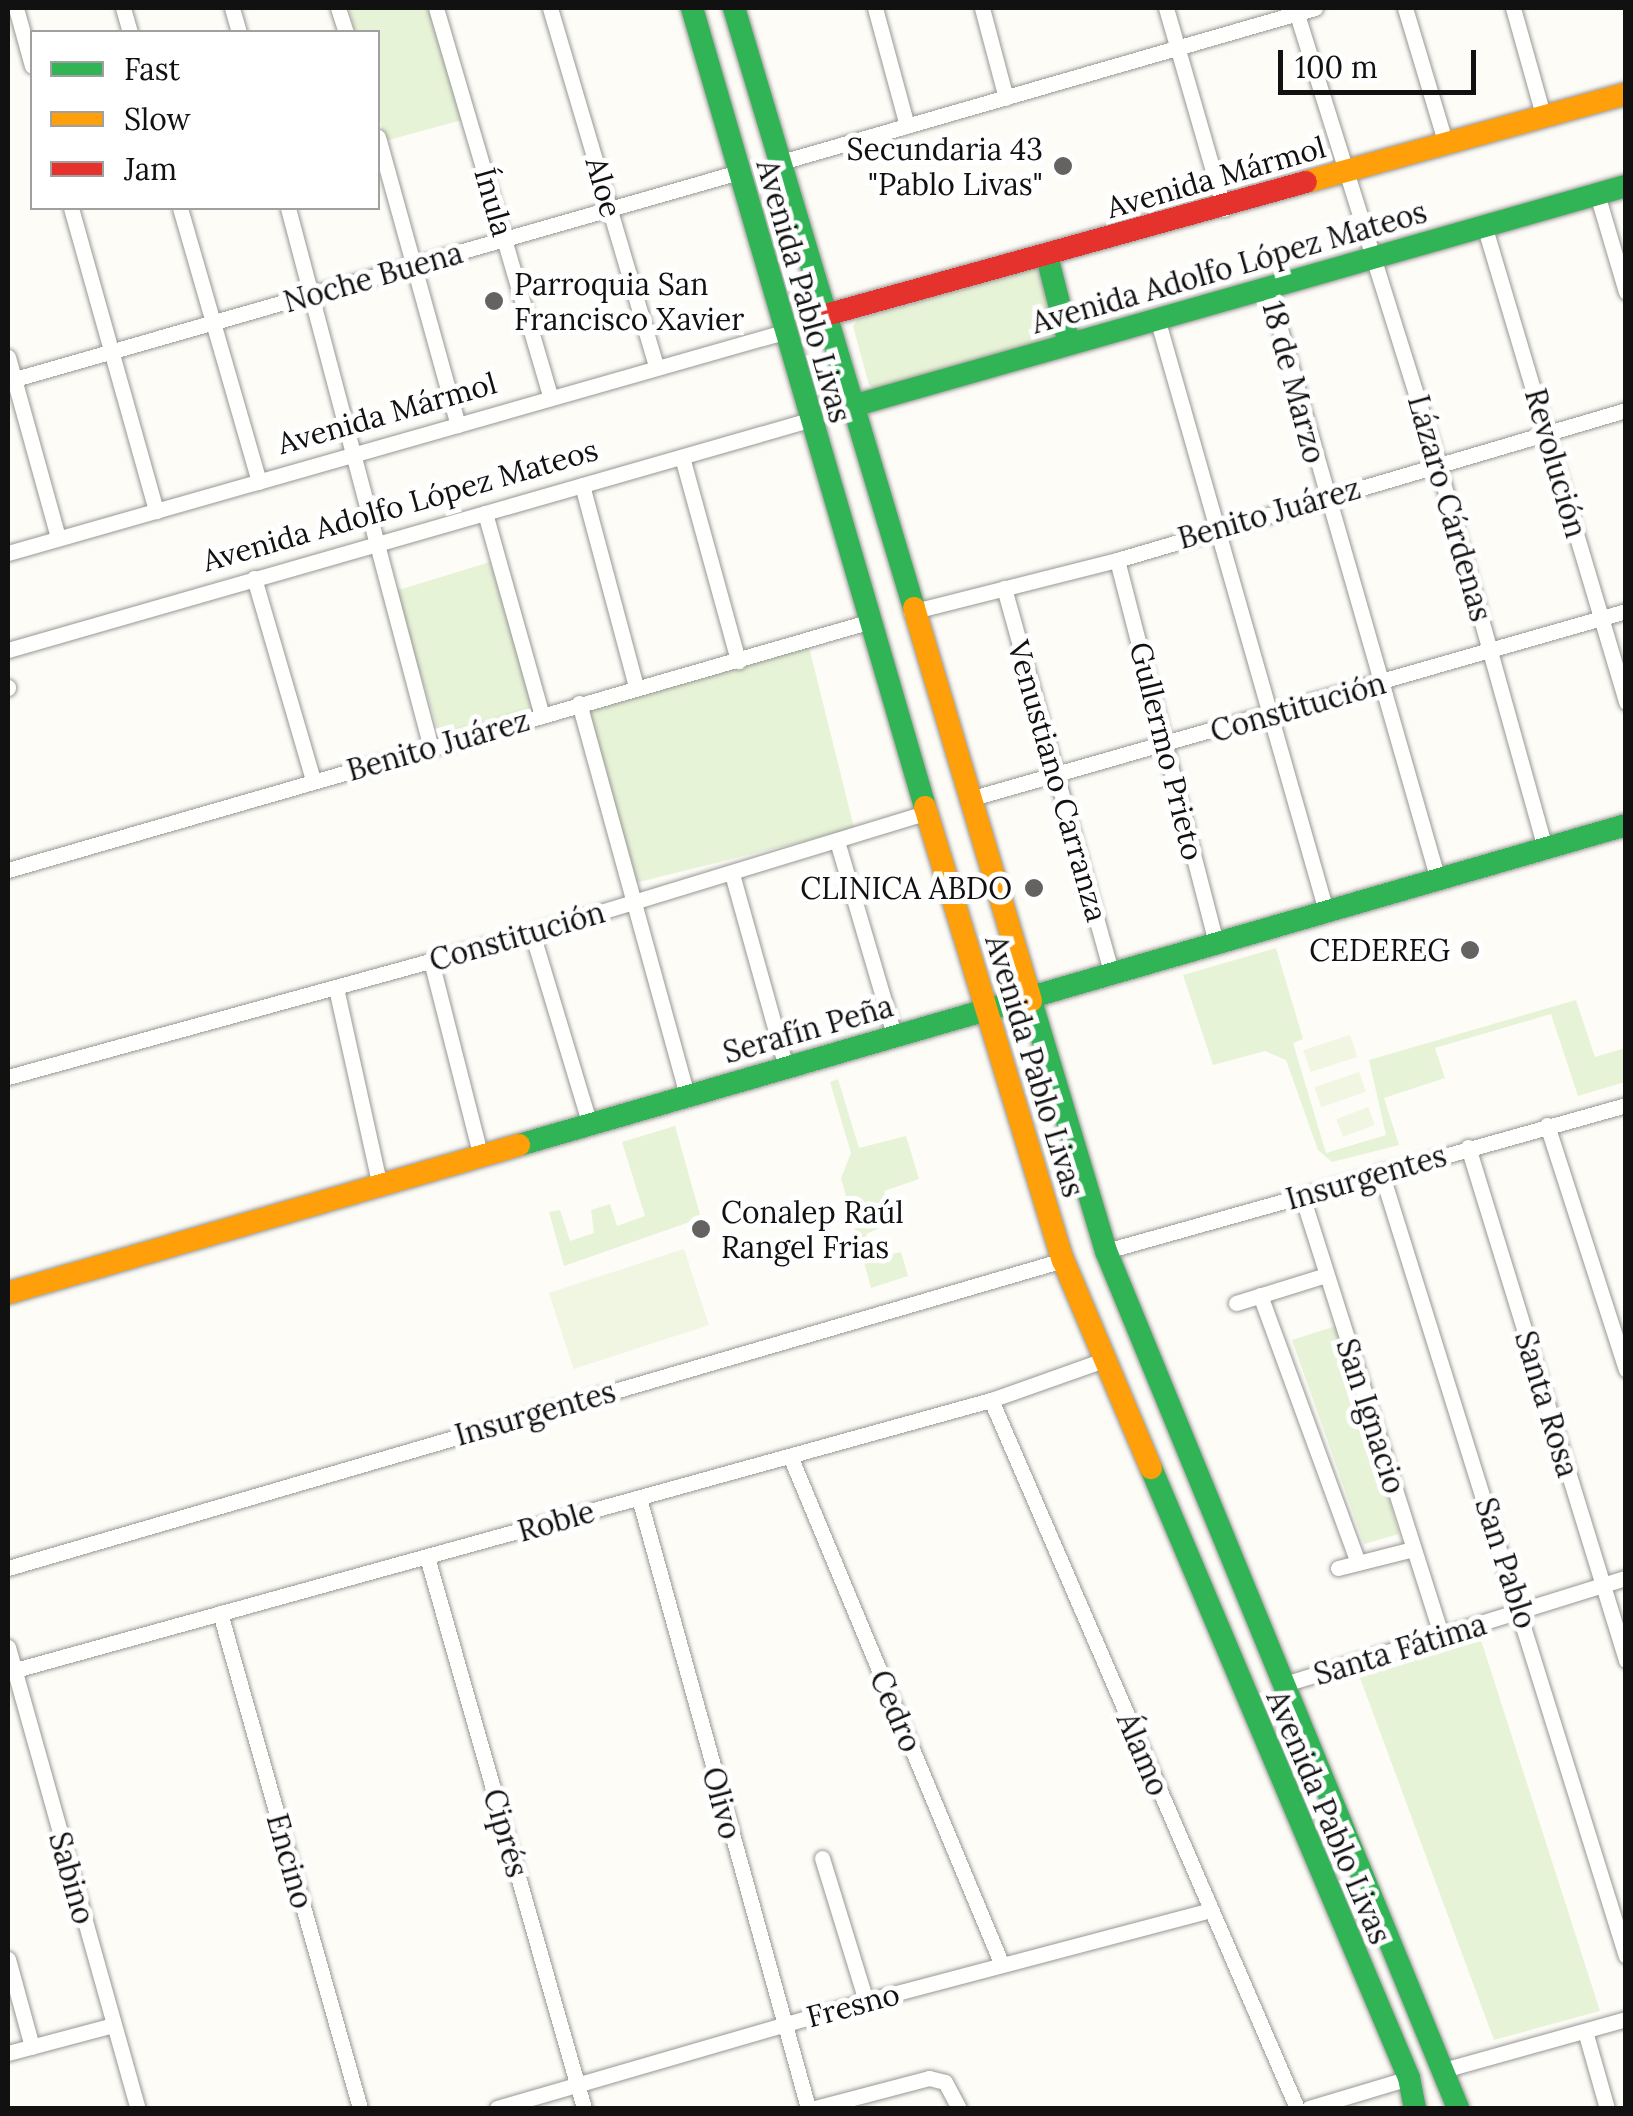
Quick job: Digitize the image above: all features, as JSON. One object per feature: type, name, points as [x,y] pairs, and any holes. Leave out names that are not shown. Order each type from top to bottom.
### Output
[{"type":"main road","name":"Avenida Pablo Livas","points":[[692,8],[868,622],[1062,1260],[1101,1361],[1409,2078],[1415,2108]]},
{"type":"main road","name":"Avenida Pablo Livas","points":[[734,8],[848,407],[1106,1251],[1448,2070],[1458,2108]]},
{"type":"main road","name":"Avenida Mármol","points":[[822,316],[1224,210],[1344,172],[1626,94]]},
{"type":"main road","name":"Avenida Adolfo López Mateos","points":[[848,407],[1626,186]]},
{"type":"main road","points":[[1047,256],[1069,343]]},
{"type":"main road","name":"Serafín Peña","points":[[8,1293],[1626,825]]},
{"type":"street","points":[[16,8],[30,59]]},
{"type":"street","name":"Ínula","points":[[436,8],[550,396]]},
{"type":"street","name":"Aloe","points":[[550,8],[656,367]]},
{"type":"street","points":[[875,8],[907,126]]},
{"type":"street","points":[[982,8],[1006,98]]},
{"type":"street","points":[[1166,8],[1224,210]]},
{"type":"street","points":[[778,163],[1177,50],[1296,10],[1315,8]]},
{"type":"street","points":[[1406,8],[1446,144]]},
{"type":"street","points":[[1514,8],[1544,118]]},
{"type":"street","name":"Lázaro Cárdenas","points":[[1296,10],[1438,465],[1545,847]]},
{"type":"street","points":[[380,145],[458,425]]},
{"type":"street","name":"Noche Buena","points":[[11,380],[739,172]]},
{"type":"street","points":[[1597,194],[1626,292]]},
{"type":"street","points":[[72,210],[156,511]]},
{"type":"street","points":[[181,210],[260,482]]},
{"type":"street","points":[[289,210],[432,748]]},
{"type":"street","name":"Revolución","points":[[1484,225],[1626,702]]},
{"type":"street","name":"18 de Marzo","points":[[1268,287],[1438,880]]},
{"type":"street","points":[[1158,318],[1275,715],[1326,911]]},
{"type":"street","name":"Avenida Mármol","points":[[8,553],[784,332]]},
{"type":"street","points":[[8,357],[11,380],[58,537]]},
{"type":"street","name":"Benito Juárez","points":[[911,612],[1116,560],[1325,495],[1626,410]]},
{"type":"street","name":"Avenida Adolfo López Mateos","points":[[8,650],[809,420]]},
{"type":"street","points":[[682,457],[738,661]]},
{"type":"street","points":[[582,485],[636,687]]},
{"type":"street","points":[[485,513],[542,716]]},
{"type":"street","name":"Gullermo Prieto","points":[[1116,560],[1168,744],[1216,943]]},
{"type":"street","points":[[254,578],[313,780]]},
{"type":"street","name":"Venustiano Carranza","points":[[1004,588],[1112,974]]},
{"type":"street","name":"Constitución","points":[[969,798],[1275,715],[1626,611]]},
{"type":"street","name":"Benito Juárez","points":[[8,870],[868,622]]},
{"type":"street","points":[[579,704],[687,1095]]},
{"type":"street","name":"Constitución","points":[[8,1076],[532,933],[927,812]]},
{"type":"street","points":[[838,840],[894,1035]]},
{"type":"street","points":[[732,874],[786,1067]]},
{"type":"street","points":[[532,933],[590,1125]]},
{"type":"street","points":[[431,961],[480,1156]]},
{"type":"street","points":[[336,988],[380,1186]]},
{"type":"street","name":"Insurgentes","points":[[1106,1251],[1626,1104]]},
{"type":"street","points":[[1547,1126],[1626,1370]]},
{"type":"street","name":"Santa Rosa","points":[[1468,1147],[1626,1660]]},
{"type":"street","name":"San Pablo","points":[[1381,1172],[1522,1611],[1626,1956]]},
{"type":"street","name":"San Ignacio","points":[[1302,1196],[1441,1635]]},
{"type":"street","name":"Insurgentes","points":[[8,1568],[1062,1260]]},
{"type":"street","points":[[1236,1304],[1326,1275]]},
{"type":"street","points":[[1260,1295],[1358,1563]]},
{"type":"street","name":"Roble","points":[[10,1671],[991,1400],[1101,1361]]},
{"type":"street","name":"Álamo","points":[[991,1400],[1297,2108]]},
{"type":"street","name":"Cedro","points":[[790,1456],[1002,1966]]},
{"type":"street","name":"Olivo","points":[[639,1498],[783,2024],[812,2108]]},
{"type":"street","points":[[1338,1568],[1413,1549]]},
{"type":"street","name":"Ciprés","points":[[427,1557],[584,2108]]},
{"type":"street","name":"Santa Fátima","points":[[1288,1684],[1626,1578]]},
{"type":"street","name":"Encino","points":[[220,1613],[360,2108]]},
{"type":"street","name":"Sabino","points":[[8,1647],[10,1671],[138,2108]]},
{"type":"street","points":[[822,1858],[866,2001]]},
{"type":"street","name":"Fresno","points":[[498,2108],[783,2024],[1210,1910]]},
{"type":"street","points":[[8,1959],[32,2047]]},
{"type":"street","points":[[1448,2070],[1626,2020]]},
{"type":"street","points":[[8,2053],[113,2025]]},
{"type":"street","points":[[1585,2032],[1607,2108]]},
{"type":"street","points":[[812,2108],[928,2078],[945,2082],[960,2108]]},
{"type":"street","points":[[1310,2108],[1409,2078]]},
{"type":"green space","points":[[349,8],[428,8],[462,120],[385,141],[380,121],[380,30],[354,30]]},
{"type":"green space","points":[[1041,267],[1060,339],[878,391],[869,385],[853,326],[858,319]]},
{"type":"green space","points":[[490,562],[535,709],[440,738],[395,591]]},
{"type":"green space","points":[[809,647],[854,828],[630,884],[585,703]]},
{"type":"green space","points":[[1276,948],[1303,1039],[1293,1043],[1326,1153],[1386,1135],[1369,1060],[1576,1000],[1595,1057],[1625,1048],[1625,1082],[1578,1096],[1551,1014],[1435,1048],[1445,1078],[1384,1098],[1399,1145],[1332,1162],[1318,1150],[1286,1060],[1265,1051],[1213,1065],[1183,975]]},
{"type":"green space","points":[[1350,1035],[1357,1057],[1311,1072],[1303,1050]]},
{"type":"green space","points":[[1359,1072],[1366,1092],[1321,1107],[1315,1087]]},
{"type":"green space","points":[[838,1079],[859,1148],[906,1136],[919,1179],[884,1191],[891,1223],[866,1234],[873,1258],[901,1252],[908,1276],[871,1288],[841,1178],[851,1153],[830,1082]]},
{"type":"green space","points":[[1368,1107],[1375,1125],[1343,1137],[1336,1119]]},
{"type":"green space","points":[[675,1126],[701,1218],[564,1266],[549,1212],[560,1210],[570,1241],[594,1233],[591,1210],[610,1204],[617,1226],[645,1216],[622,1142]]},
{"type":"green space","points":[[684,1249],[709,1325],[574,1369],[549,1293]]},
{"type":"green space","points":[[1339,1325],[1399,1534],[1364,1544],[1292,1340]]},
{"type":"green space","points":[[1480,1637],[1600,2011],[1494,2040],[1356,1667]]},
{"type":"traffic: fast","points":[[692,8],[925,807]]},
{"type":"traffic: fast","points":[[734,8],[914,608]]},
{"type":"traffic: fast","points":[[849,407],[1626,186]]},
{"type":"traffic: fast","points":[[1047,256],[1069,343]]},
{"type":"traffic: fast","points":[[519,1145],[1626,825]]},
{"type":"traffic: fast","points":[[1031,1001],[1106,1251],[1458,2108]]},
{"type":"traffic: fast","points":[[1151,1468],[1409,2078],[1415,2108]]},
{"type":"traffic: slow","points":[[1306,182],[1626,94]]},
{"type":"traffic: slow","points":[[914,608],[1031,1001]]},
{"type":"traffic: slow","points":[[925,807],[1063,1260],[1151,1468]]},
{"type":"traffic: slow","points":[[8,1293],[519,1145]]},
{"type":"traffic: jam","points":[[822,316],[1306,182]]},
{"type":"place","name":"Secundaria 43 \"Pablo Livas\"","points":[[1063,166]]},
{"type":"place","name":"Parroquia San Francisco Xavier","points":[[494,301]]},
{"type":"place","name":"CLINICA ABDO","points":[[1034,888]]},
{"type":"place","name":"CEDEREG","points":[[1470,950]]},
{"type":"place","name":"Conalep Raúl Rangel Frias","points":[[701,1229]]}]
